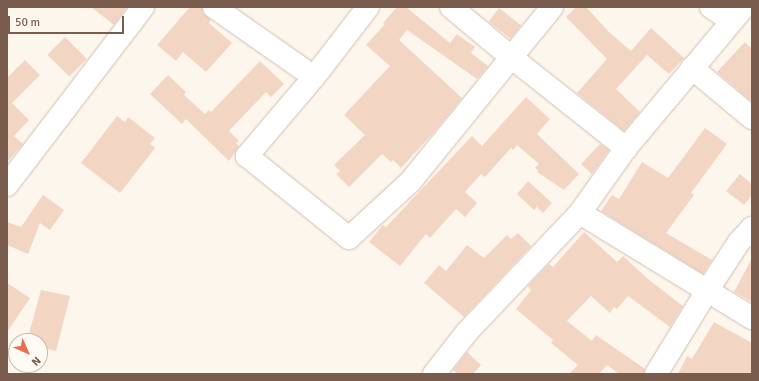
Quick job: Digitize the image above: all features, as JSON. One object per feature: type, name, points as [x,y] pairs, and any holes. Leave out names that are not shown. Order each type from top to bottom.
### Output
[{"type":"street","points":[[7,185],[143,7]]},
{"type":"street","points":[[214,7],[314,78]]},
{"type":"street","points":[[368,7],[314,78],[247,156],[349,238],[410,182],[552,7]]},
{"type":"street","points":[[451,7],[511,57],[626,148]]},
{"type":"street","points":[[434,374],[467,332],[580,213],[626,148],[738,14],[711,7]]},
{"type":"street","points":[[692,68],[752,118]]},
{"type":"street","points":[[580,213],[752,318]]},
{"type":"street","points":[[656,374],[707,290],[739,242],[752,228]]},
{"type":"building","points":[[91,7],[127,7],[114,25]]},
{"type":"building","points":[[190,7],[202,7],[203,13],[211,20],[209,23],[232,43],[206,72],[183,52],[176,61],[157,45]]},
{"type":"building","points":[[397,7],[406,7],[450,43],[457,34],[475,47],[471,53],[488,66],[477,79],[407,30],[399,40],[462,98],[435,131],[401,168],[393,160],[391,162],[382,154],[349,187],[336,174],[340,171],[334,165],[365,135],[344,115],[390,66],[366,45],[385,24],[383,23]]},
{"type":"building","points":[[576,7],[586,7],[610,33],[631,51],[651,28],[684,58],[669,74],[647,55],[616,89],[640,112],[624,131],[577,93],[607,59],[566,17]]},
{"type":"building","points":[[499,8],[521,25],[511,39],[489,21]]},
{"type":"building","points":[[65,37],[87,59],[69,77],[47,55]]},
{"type":"building","points":[[745,42],[752,49],[752,102],[717,72]]},
{"type":"building","points":[[25,60],[40,75],[12,103],[29,120],[14,136],[23,144],[7,162],[7,78]]},
{"type":"building","points":[[260,61],[284,84],[271,97],[266,92],[229,131],[239,141],[236,143],[239,146],[229,161],[186,119],[182,124],[150,94],[168,75],[186,92],[184,95],[205,114],[209,110],[211,112]]},
{"type":"building","points":[[526,97],[550,119],[537,134],[579,174],[564,190],[537,172],[538,170],[535,168],[539,164],[517,145],[513,150],[511,148],[485,177],[481,174],[465,192],[477,203],[465,217],[456,209],[430,238],[426,234],[400,266],[369,242],[383,225],[386,227],[472,136],[482,146]]},
{"type":"building","points":[[117,116],[125,122],[128,117],[155,138],[150,144],[155,148],[120,193],[81,163]]},
{"type":"building","points":[[705,128],[727,144],[691,193],[694,195],[666,233],[712,260],[703,274],[601,211],[612,195],[619,199],[642,162],[668,178]]},
{"type":"building","points":[[600,144],[609,150],[592,174],[581,164]]},
{"type":"building","points":[[740,174],[752,184],[752,195],[744,205],[726,191]]},
{"type":"building","points":[[528,181],[552,203],[543,213],[537,207],[534,210],[517,194]]},
{"type":"building","points":[[43,195],[64,210],[50,230],[40,223],[28,254],[7,245],[7,222],[21,227]]},
{"type":"building","points":[[584,232],[617,262],[623,256],[648,279],[683,306],[670,327],[628,296],[617,309],[614,307],[610,313],[591,296],[567,321],[592,341],[596,335],[645,369],[644,374],[619,374],[607,365],[599,374],[569,374],[578,365],[551,343],[553,340],[516,309],[531,290],[528,286],[549,264],[553,267]]},
{"type":"building","points":[[518,233],[531,246],[464,317],[424,283],[439,265],[446,271],[467,245],[484,258],[507,235],[511,239]]},
{"type":"building","points":[[752,258],[752,302],[734,292]]},
{"type":"building","points":[[7,283],[30,298],[7,332]]},
{"type":"building","points":[[41,290],[70,296],[56,351],[48,349],[48,333],[29,333]]},
{"type":"building","points":[[714,322],[752,343],[752,374],[678,374],[687,356],[692,359]]},
{"type":"building","points":[[467,352],[481,365],[473,374],[457,374],[453,370]]}]
